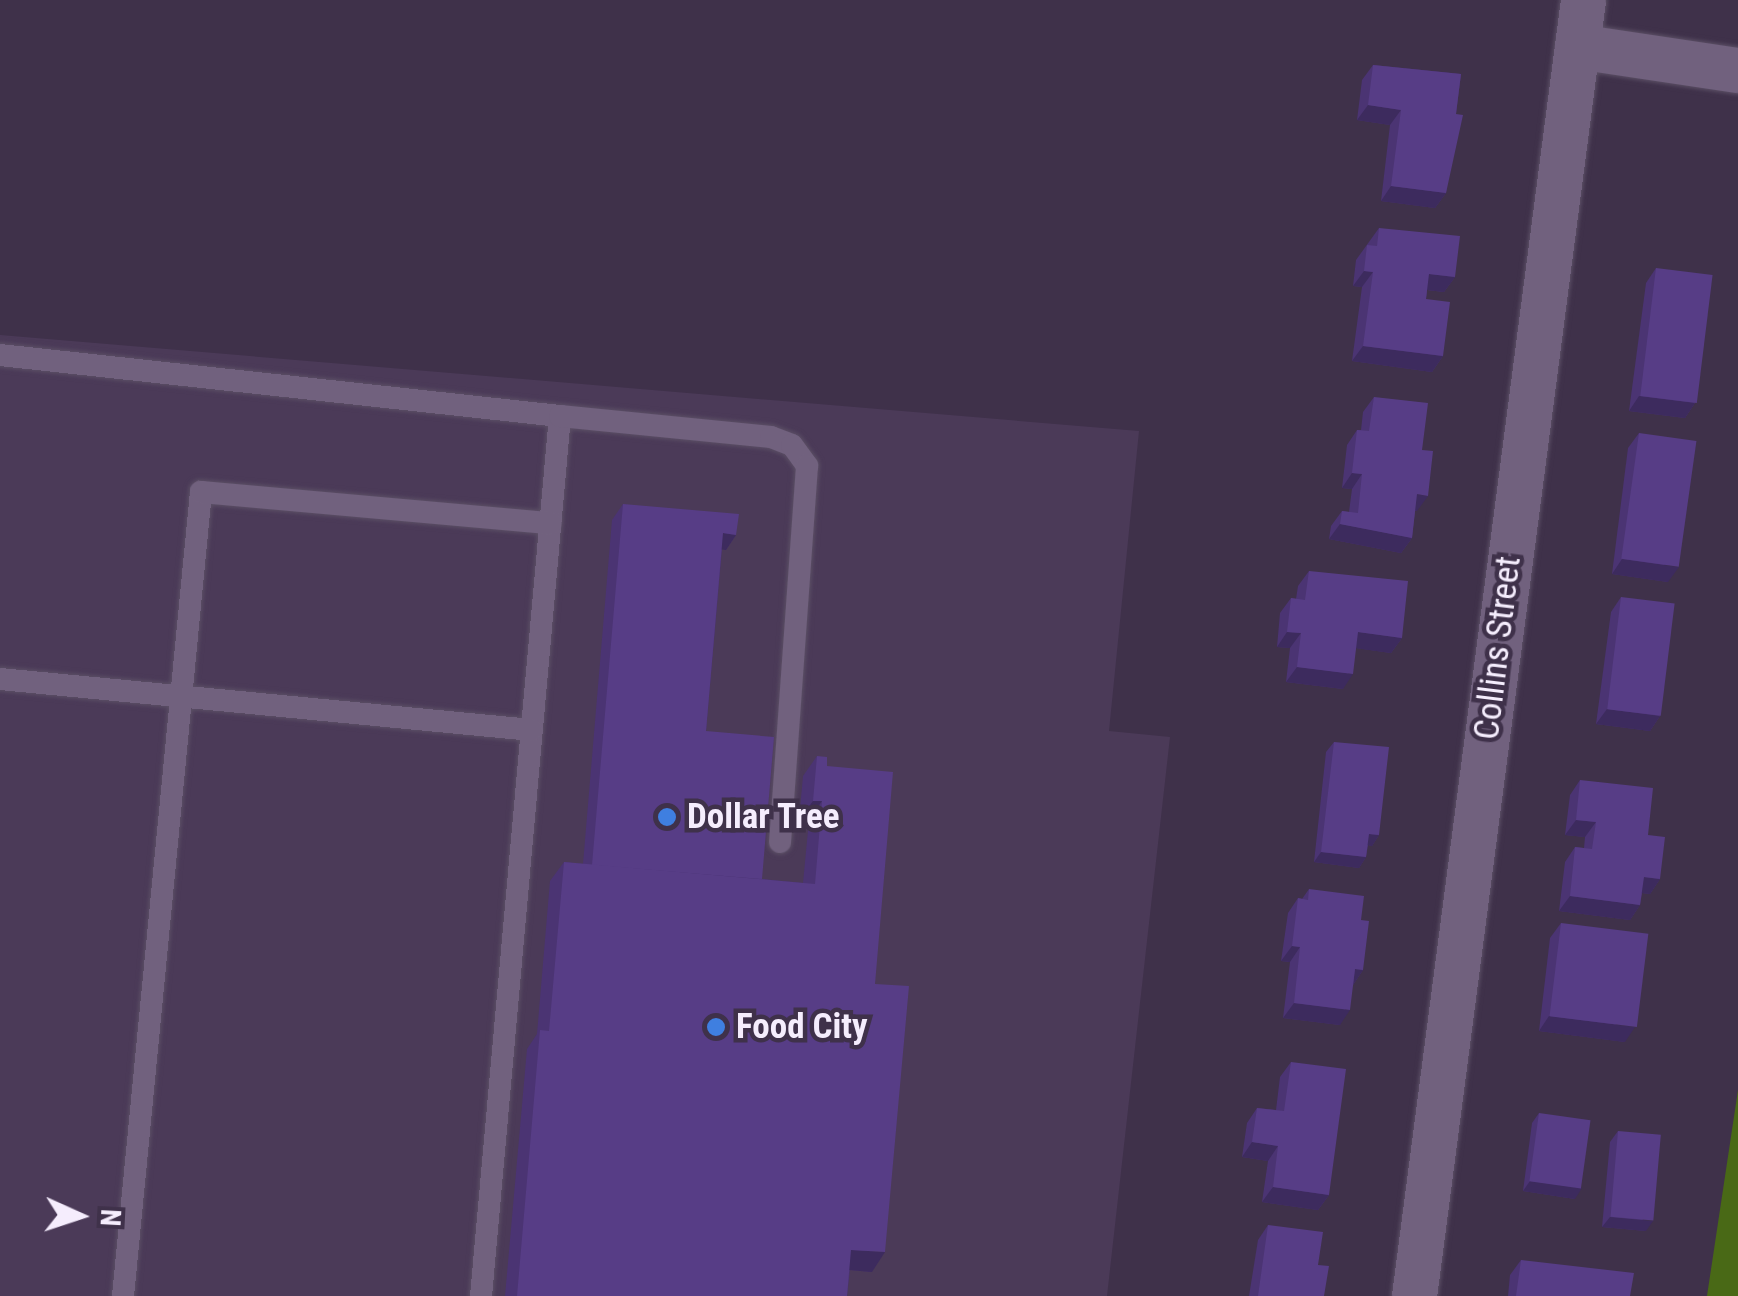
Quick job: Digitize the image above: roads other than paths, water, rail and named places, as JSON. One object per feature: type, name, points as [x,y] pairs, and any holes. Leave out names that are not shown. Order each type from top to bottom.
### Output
[{"type":"street","name":"Collins Street","points":[[1414,1296],[1582,0]]},
{"type":"street","points":[[1577,46],[1738,70]]},
{"type":"lane","points":[[0,355],[771,437],[792,444],[808,466],[780,842]]},
{"type":"lane","points":[[481,1296],[560,416]]},
{"type":"lane","points":[[123,1296],[202,492],[550,523]]},
{"type":"lane","points":[[0,679],[532,730]]},
{"type":"place","name":"Dollar Tree","points":[[667,817]]},
{"type":"place","name":"Food City","points":[[716,1027]]}]
